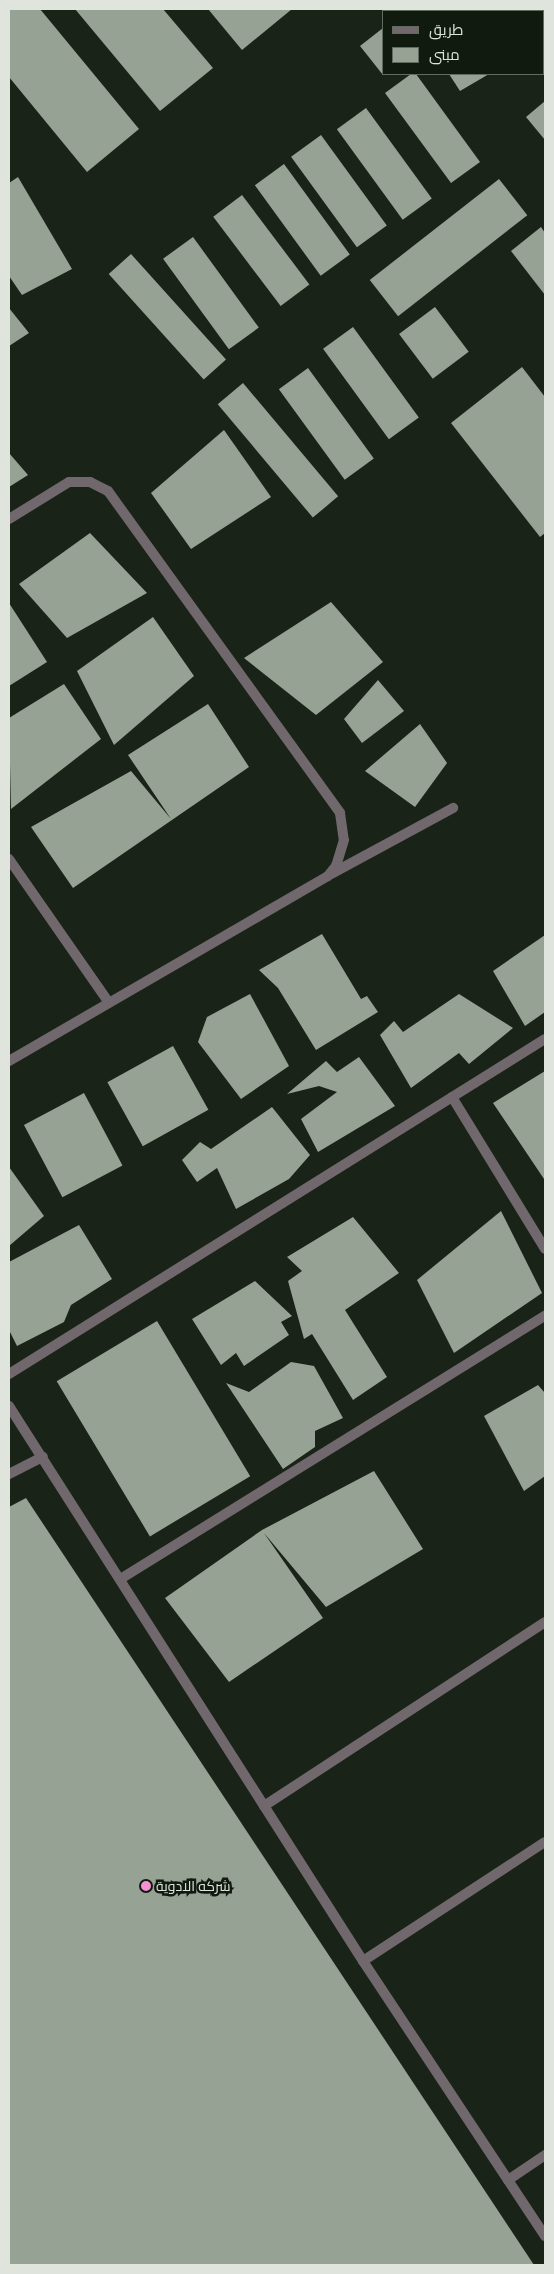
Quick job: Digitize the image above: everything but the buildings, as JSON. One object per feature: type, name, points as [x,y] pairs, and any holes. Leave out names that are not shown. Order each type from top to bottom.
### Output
[{"type":"street","points":[[9,519],[69,482],[80,480],[99,485],[115,499],[340,813],[344,840],[341,853],[328,876]]},
{"type":"street","points":[[9,1061],[328,876],[453,808]]},
{"type":"street","points":[[9,859],[109,1003]]},
{"type":"street","points":[[9,1374],[545,1039]]},
{"type":"street","points":[[452,1097],[545,1249]]},
{"type":"street","points":[[122,1578],[545,1316]]},
{"type":"street","points":[[9,1406],[122,1578],[363,1961],[545,2236]]},
{"type":"street","points":[[9,1474],[43,1457]]},
{"type":"street","points":[[264,1806],[545,1622]]},
{"type":"street","points":[[363,1961],[545,1842]]},
{"type":"street","points":[[508,2180],[545,2155]]},
{"type":"place","name":"شركه الادوية","points":[[146,1886]]}]
